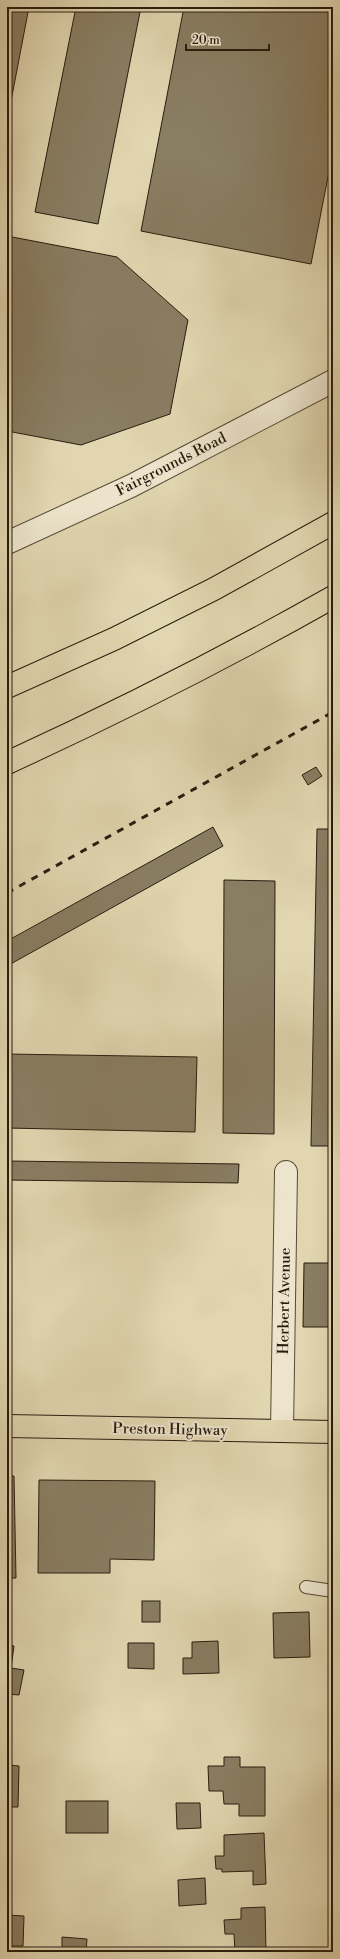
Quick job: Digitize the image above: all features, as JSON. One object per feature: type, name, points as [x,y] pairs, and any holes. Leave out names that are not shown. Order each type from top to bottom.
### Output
[{"type":"main road","points":[[7,687],[114,639],[333,523]]},
{"type":"main road","points":[[7,763],[99,721],[247,646],[333,597]]},
{"type":"main road","name":"Preston Highway","points":[[7,1426],[333,1432]]},
{"type":"street","name":"Fairgrounds Road","points":[[7,543],[131,486],[333,381]]},
{"type":"street","name":"Herbert Avenue","points":[[282,1431],[286,1172]]},
{"type":"lane","points":[[306,1587],[333,1591]]},
{"type":"building","points":[[7,7],[29,7],[7,122]]},
{"type":"building","points":[[76,7],[141,7],[98,224],[35,212]]},
{"type":"building","points":[[184,7],[333,7],[333,151],[311,264],[141,231]]},
{"type":"building","points":[[7,236],[117,257],[188,320],[170,414],[81,445],[7,431]]},
{"type":"building","points":[[316,767],[322,776],[308,785],[302,775]]},
{"type":"building","points":[[213,827],[223,846],[7,966],[7,941]]},
{"type":"building","points":[[317,829],[333,829],[333,1146],[311,1146]]},
{"type":"building","points":[[224,880],[275,881],[274,1134],[223,1133]]},
{"type":"building","points":[[7,1054],[197,1057],[195,1132],[7,1128]]},
{"type":"building","points":[[7,1161],[239,1164],[238,1183],[7,1180]]},
{"type":"building","points":[[304,1263],[333,1263],[333,1327],[303,1327]]},
{"type":"building","points":[[7,1476],[14,1476],[16,1578],[7,1578]]},
{"type":"building","points":[[39,1480],[155,1481],[154,1560],[110,1559],[110,1573],[38,1573]]},
{"type":"building","points":[[142,1601],[160,1601],[160,1622],[142,1622]]},
{"type":"building","points":[[309,1612],[310,1657],[274,1658],[273,1613]]},
{"type":"building","points":[[218,1641],[219,1673],[183,1674],[183,1658],[192,1658],[192,1642]]},
{"type":"building","points":[[128,1643],[154,1643],[154,1669],[128,1668]]},
{"type":"building","points":[[7,1645],[14,1646],[11,1668],[24,1670],[19,1695],[7,1694]]},
{"type":"building","points":[[224,1757],[240,1757],[240,1767],[265,1767],[265,1816],[239,1816],[239,1804],[224,1804],[223,1791],[209,1791],[208,1766],[224,1766]]},
{"type":"building","points":[[7,1765],[19,1766],[18,1807],[7,1807]]},
{"type":"building","points":[[66,1801],[108,1801],[108,1833],[66,1833]]},
{"type":"building","points":[[176,1803],[200,1803],[201,1828],[177,1829]]},
{"type":"building","points":[[264,1833],[266,1884],[253,1885],[253,1871],[222,1872],[222,1869],[216,1869],[215,1856],[224,1856],[224,1835]]},
{"type":"building","points":[[205,1878],[206,1904],[179,1906],[178,1880]]},
{"type":"building","points":[[265,1907],[266,1952],[235,1952],[234,1934],[225,1934],[224,1920],[241,1919],[241,1908]]},
{"type":"building","points":[[7,1915],[24,1916],[23,1946],[7,1946]]},
{"type":"building","points":[[62,1937],[87,1939],[86,1952],[62,1952]]},
{"type":"railway","points":[[7,893],[333,712]]}]
